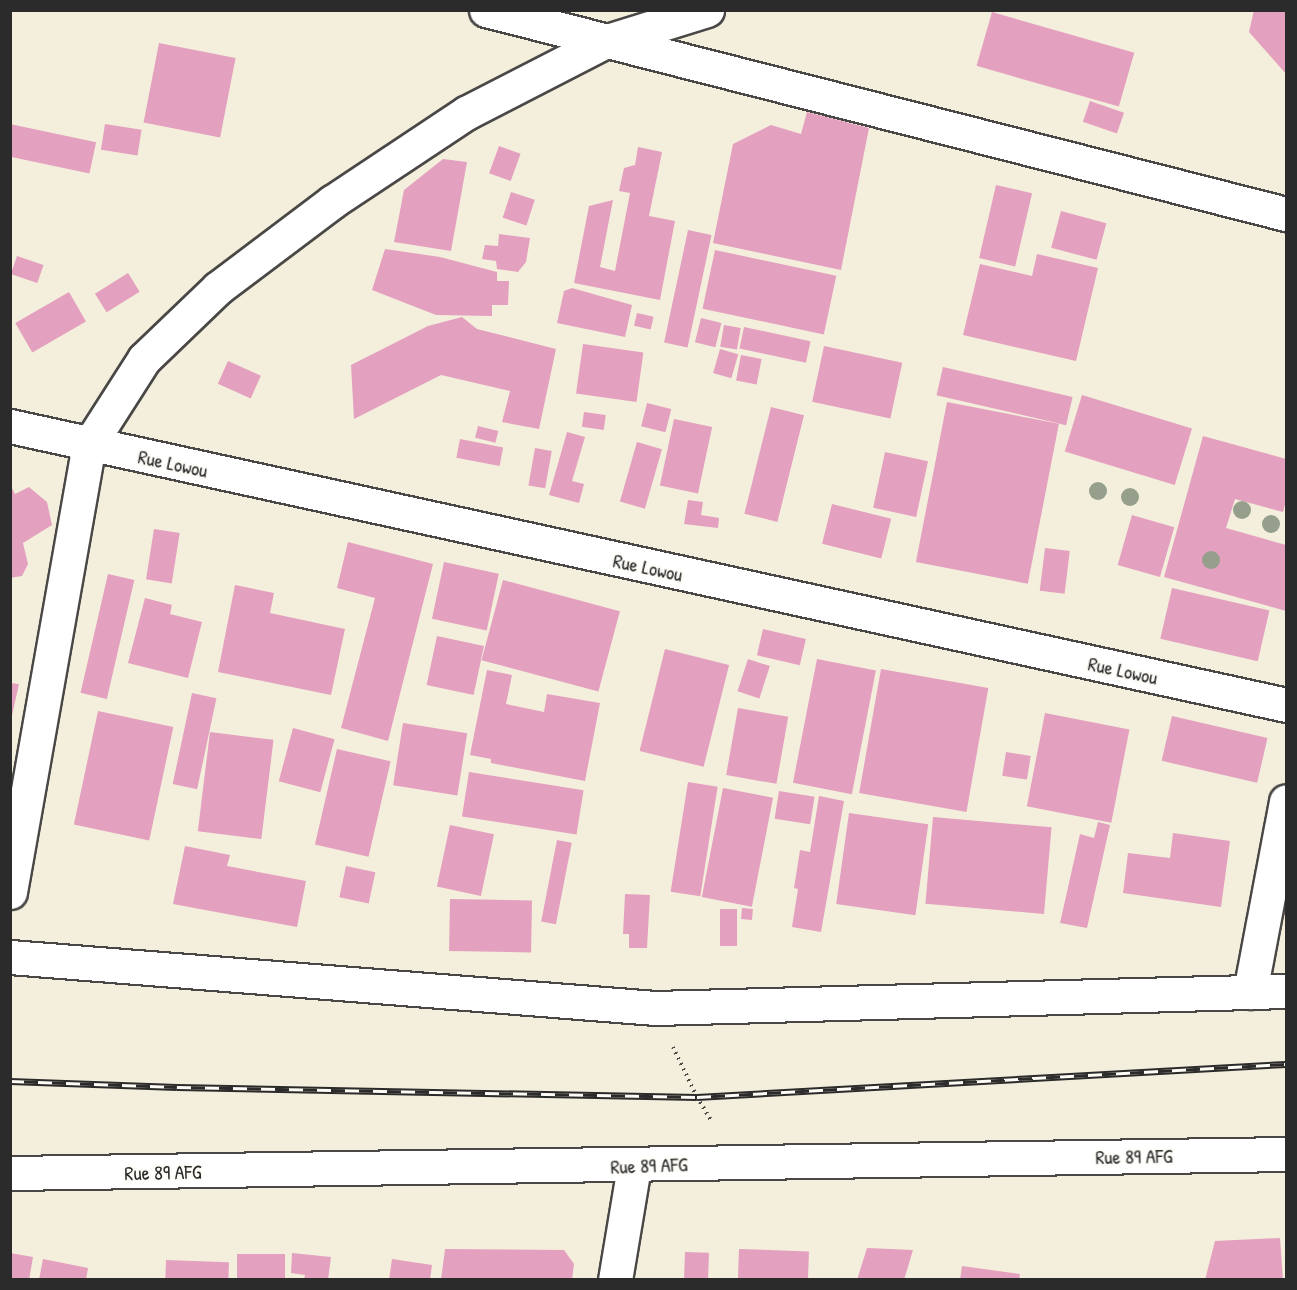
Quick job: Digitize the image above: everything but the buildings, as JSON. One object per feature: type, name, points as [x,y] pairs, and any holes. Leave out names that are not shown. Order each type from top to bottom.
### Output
[{"type":"street","points":[[486,10],[604,42],[1287,214]]},
{"type":"street","points":[[10,892],[89,445],[144,359],[219,288],[332,202],[466,113],[604,42],[700,11]]},
{"type":"street","name":"Rue Lowou","points":[[10,426],[1287,705]]},
{"type":"street","points":[[1250,992],[1287,801]]},
{"type":"street","points":[[10,957],[654,1008],[1287,991]]},
{"type":"street","name":"Rue 89 AFG","points":[[10,1173],[634,1166],[737,1161],[1287,1154]]},
{"type":"street","points":[[615,1280],[634,1166]]},
{"type":"path","points":[[654,1008],[697,1097],[737,1161]]},
{"type":"railway","points":[[10,1081],[177,1087],[697,1097],[1286,1064]]}]
